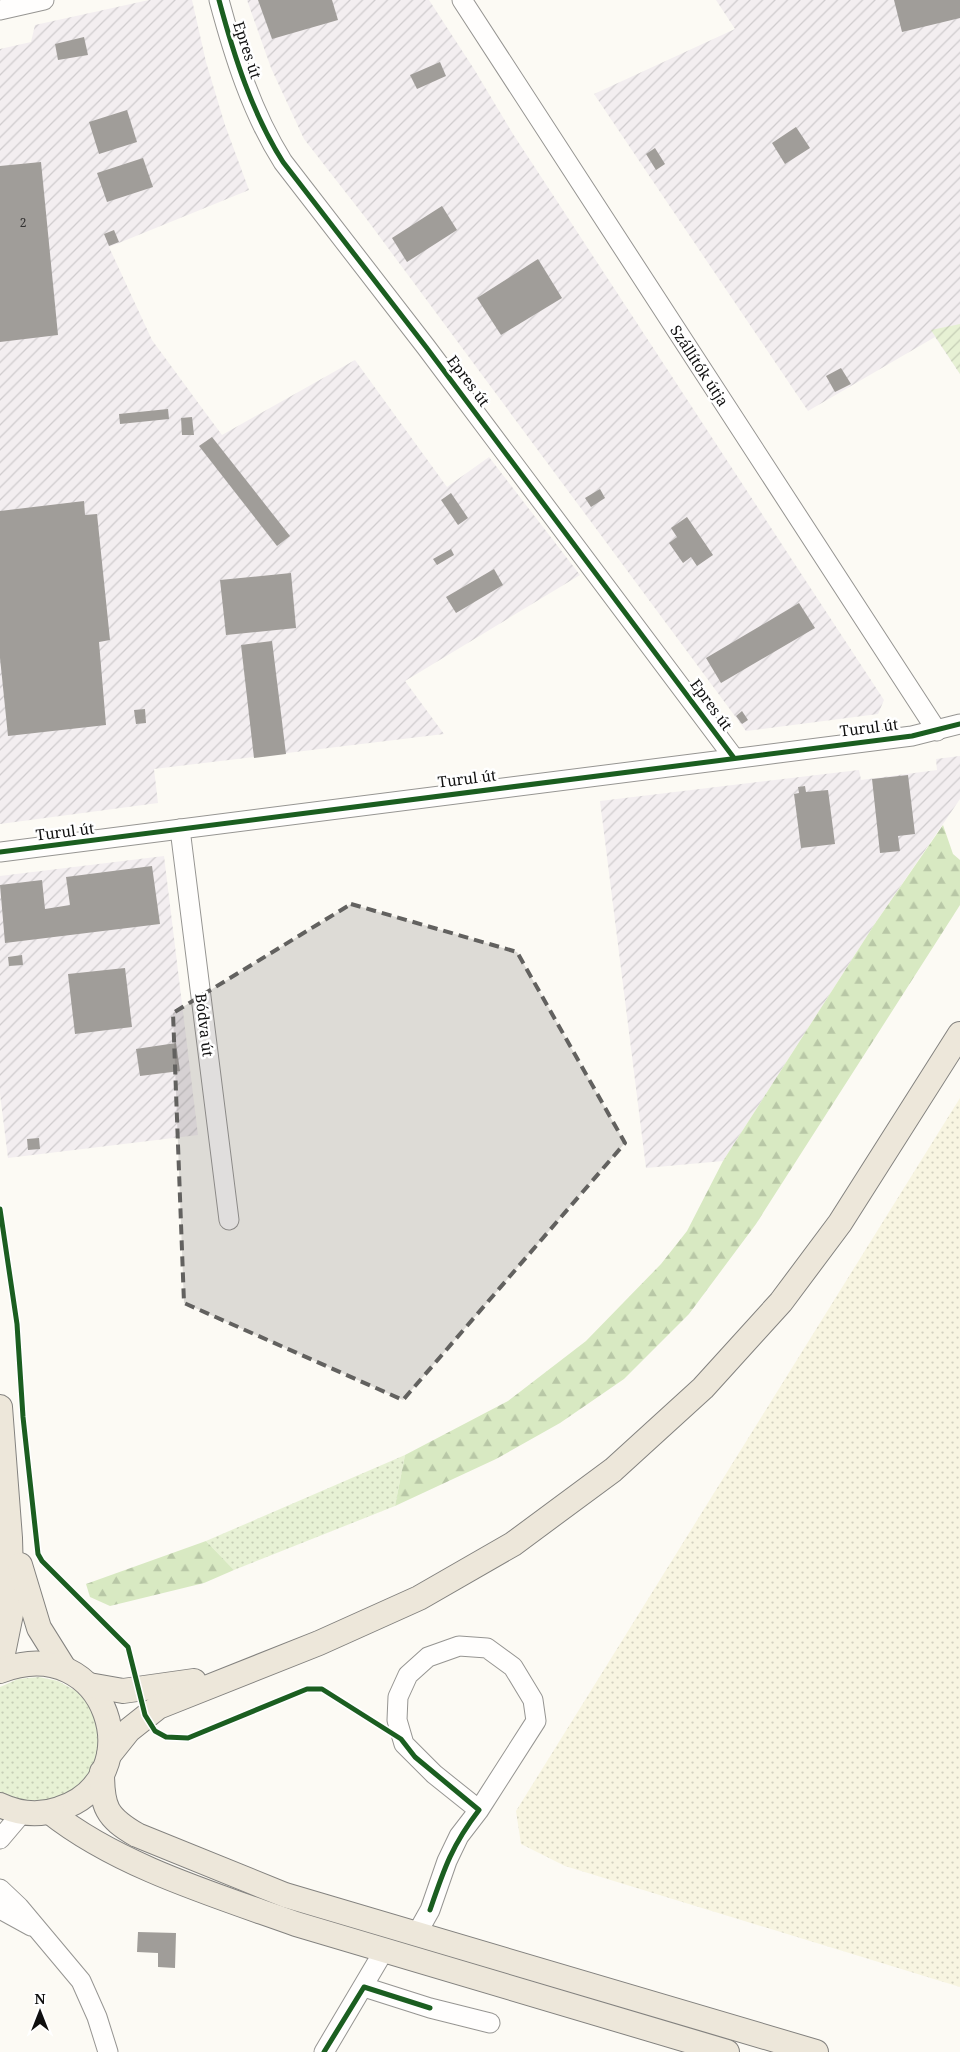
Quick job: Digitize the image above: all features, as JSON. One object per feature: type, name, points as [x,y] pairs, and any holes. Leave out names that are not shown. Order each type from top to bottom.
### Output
[{"type":"main road","points":[[11,1809],[50,1812],[66,1807],[81,1798],[93,1786],[105,1764],[129,1730],[158,1707],[328,1639],[420,1598],[513,1544],[613,1470],[703,1388],[781,1302],[840,1223],[960,1034]]},
{"type":"main road","points":[[0,1407],[10,1538],[12,1610],[0,1669],[32,1662],[64,1668],[89,1685],[97,1695],[108,1718],[110,1743],[105,1764],[102,1798],[114,1819],[137,1835],[285,1895],[816,2052]]},
{"type":"main road","points":[[4,1463],[21,1573],[39,1628],[64,1668]]},
{"type":"main road","points":[[89,1685],[131,1690],[160,1688],[245,1671]]},
{"type":"main road","points":[[50,1812],[71,1829],[162,1873],[296,1924],[727,2052]]},
{"type":"street","points":[[0,10],[44,0]]},
{"type":"street","name":"Epres út","points":[[219,0],[246,88],[268,138],[283,162],[431,353],[734,758]]},
{"type":"street","name":"Szállítók útja","points":[[462,0],[937,730]]},
{"type":"street","name":"Turul út","points":[[0,852],[912,736],[960,724]]},
{"type":"street","name":"Bódva út","points":[[180,829],[229,1220]]},
{"type":"street","points":[[416,1935],[430,1910],[447,1861],[459,1836],[480,1810],[536,1721],[537,1714],[533,1700],[513,1667],[487,1648],[459,1646],[428,1657],[408,1674],[398,1696],[397,1720],[404,1744],[434,1774],[480,1810]]},
{"type":"street","points":[[0,1839],[11,1809]]},
{"type":"street","points":[[0,1889],[19,1907],[35,1928],[71,1966],[81,1981],[94,2008],[108,2052]]},
{"type":"street","points":[[0,1909],[35,1928]]},
{"type":"street","points":[[324,2052],[385,1950]]},
{"type":"street","points":[[364,1987],[430,2008],[490,2023]]},
{"type":"highlighted area","points":[[351,904],[517,952],[625,1143],[403,1400],[184,1303],[173,1013]]},
{"type":"shaded area","points":[[149,0],[192,0],[206,62],[225,125],[249,190],[109,247],[152,340],[222,435],[355,360],[447,487],[489,457],[580,575],[405,681],[444,734],[154,769],[158,803],[0,824],[0,49],[31,42],[35,25]]},
{"type":"shaded area","points":[[247,0],[429,0],[513,134],[884,700],[878,714],[746,731],[368,221],[304,139],[271,68]]},
{"type":"shaded area","points":[[716,0],[960,0],[960,374],[935,337],[808,411],[594,94],[735,29]]},
{"type":"shaded area","points":[[960,756],[960,799],[874,925],[723,1161],[646,1168],[600,801],[859,770],[861,780],[937,770],[936,759]]},
{"type":"shaded area","points":[[164,856],[198,1135],[8,1158],[0,1094],[0,876]]},
{"type":"shaded area","points":[[960,1098],[960,1987],[565,1866],[521,1844],[516,1811]]},
{"type":"green space","points":[[960,324],[960,374],[931,330]]},
{"type":"green space","points":[[943,825],[953,854],[960,860],[960,905],[756,1224],[689,1314],[624,1379],[560,1423],[496,1459],[395,1506],[405,1455],[508,1401],[586,1341],[661,1264],[687,1231],[723,1161],[874,925]]},
{"type":"green space","points":[[405,1455],[395,1506],[234,1570],[206,1541]]},
{"type":"green space","points":[[206,1541],[234,1570],[204,1583],[110,1606],[90,1597],[86,1584]]},
{"type":"green space","points":[[39,1677],[58,1681],[76,1691],[90,1706],[98,1725],[100,1745],[96,1764],[71,1796],[32,1806],[0,1795],[0,1687],[18,1679]]},
{"type":"building","points":[[258,0],[332,0],[338,20],[272,39]]},
{"type":"building","points":[[894,0],[960,0],[960,18],[902,32]]},
{"type":"building","points":[[84,37],[88,55],[58,60],[55,44]]},
{"type":"building","points":[[440,62],[446,76],[417,89],[410,75]]},
{"type":"building","points":[[127,110],[137,142],[99,154],[89,122]]},
{"type":"building","points":[[796,127],[810,148],[785,164],[772,143]]},
{"type":"building","points":[[655,148],[665,164],[656,170],[646,154]]},
{"type":"building","points":[[143,158],[153,187],[107,202],[97,173]]},
{"type":"building","points":[[41,162],[58,335],[0,342],[0,166]]},
{"type":"building","points":[[442,206],[457,230],[407,262],[392,238]]},
{"type":"building","points":[[114,230],[119,242],[109,246],[104,234]]},
{"type":"building","points":[[538,259],[562,298],[501,335],[477,298]]},
{"type":"building","points":[[841,368],[851,384],[835,392],[826,376]]},
{"type":"building","points":[[168,409],[169,419],[120,424],[119,414]]},
{"type":"building","points":[[192,417],[194,435],[182,435],[181,418]]},
{"type":"building","points":[[212,437],[290,536],[277,546],[199,446]]},
{"type":"building","points":[[600,489],[605,498],[591,507],[585,498]]},
{"type":"building","points":[[451,493],[468,518],[458,525],[441,500]]},
{"type":"building","points":[[84,501],[85,515],[97,514],[110,640],[99,642],[106,725],[8,736],[0,658],[0,511]]},
{"type":"building","points":[[687,517],[713,555],[697,566],[691,557],[683,563],[669,543],[677,537],[671,528]]},
{"type":"building","points":[[451,549],[454,555],[437,565],[433,559]]},
{"type":"building","points":[[494,569],[503,585],[456,613],[446,597]]},
{"type":"building","points":[[291,573],[296,628],[226,635],[220,580]]},
{"type":"building","points":[[799,603],[815,628],[721,683],[706,658]]},
{"type":"building","points":[[272,641],[286,754],[254,758],[241,645]]},
{"type":"building","points":[[145,709],[146,723],[136,724],[134,710]]},
{"type":"building","points":[[742,711],[748,720],[742,724],[736,716]]},
{"type":"building","points":[[908,775],[915,834],[898,836],[900,851],[880,853],[872,779]]},
{"type":"building","points":[[805,786],[806,792],[828,790],[835,844],[801,848],[794,794],[799,793],[798,787]]},
{"type":"building","points":[[152,866],[160,924],[5,943],[0,885],[42,880],[45,909],[70,905],[66,877]]},
{"type":"building","points":[[22,955],[23,965],[9,966],[8,957]]},
{"type":"building","points":[[125,968],[132,1027],[75,1034],[68,974]]},
{"type":"building","points":[[176,1043],[180,1071],[140,1076],[136,1049]]},
{"type":"building","points":[[39,1138],[40,1149],[28,1150],[27,1139]]},
{"type":"building","points":[[138,1932],[176,1933],[175,1968],[158,1967],[158,1953],[137,1952]]},
{"type":"cycle path","points":[[219,0],[245,84],[262,124],[283,162],[426,347],[734,758]]},
{"type":"cycle path","points":[[0,852],[912,736],[960,724]]},
{"type":"cycle path","points":[[0,1209],[17,1324],[23,1417],[38,1554],[42,1561],[128,1647],[145,1715],[155,1731],[166,1737],[188,1738],[307,1689],[322,1689],[401,1739],[415,1757],[479,1810],[455,1846],[430,1910]]},
{"type":"cycle path","points":[[324,2052],[364,1987],[430,2008]]}]
